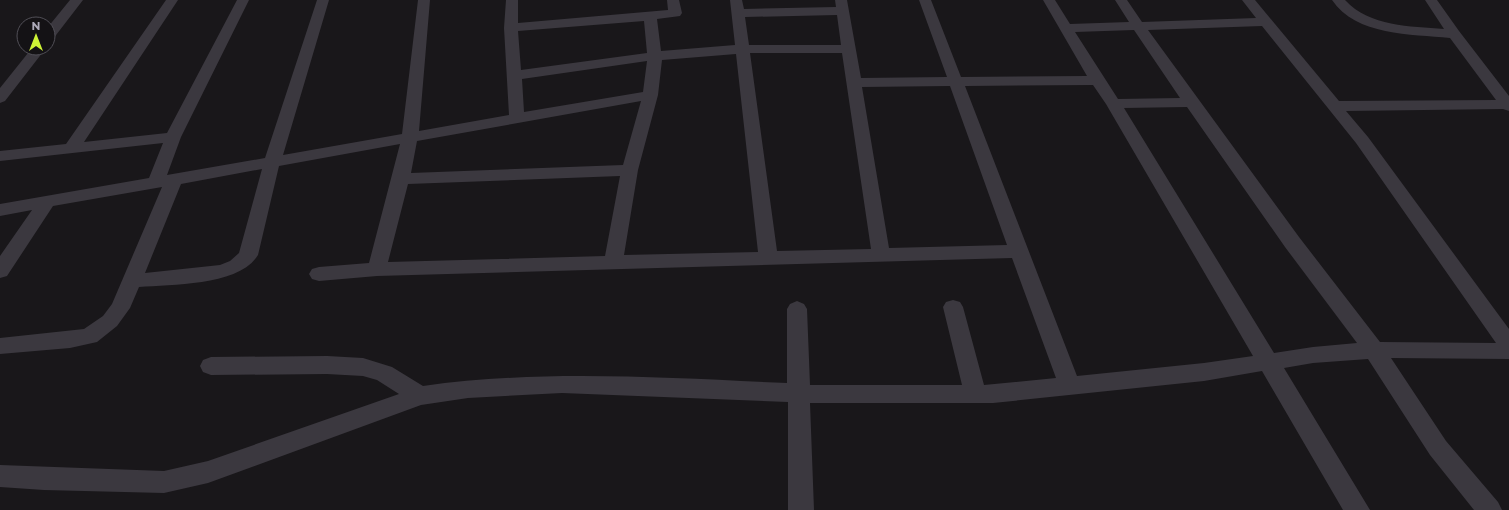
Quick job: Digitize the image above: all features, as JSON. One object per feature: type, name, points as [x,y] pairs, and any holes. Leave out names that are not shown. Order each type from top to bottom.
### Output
[{"type":"street","points":[[56,26],[77,0]]},
{"type":"street","points":[[72,147],[172,0]]},
{"type":"street","points":[[0,346],[70,340],[90,336],[110,321],[120,308],[132,281],[165,181],[173,136],[243,0]]},
{"type":"street","points":[[132,281],[222,272],[236,267],[243,262],[248,255],[272,162],[323,0]]},
{"type":"street","points":[[377,269],[401,179],[410,138],[424,0]]},
{"type":"street","points":[[512,0],[510,28],[515,75],[517,119]]},
{"type":"street","points":[[510,28],[675,13],[673,0]]},
{"type":"street","points":[[925,0],[1070,387]]},
{"type":"street","points":[[1049,0],[1097,80],[1114,104],[1357,510]]},
{"type":"street","points":[[1121,0],[1297,248],[1374,350],[1438,448],[1489,510]]},
{"type":"street","points":[[1248,0],[1362,140],[1509,345]]},
{"type":"street","points":[[1338,0],[1353,15],[1367,22],[1385,26],[1454,34]]},
{"type":"street","points":[[1431,0],[1454,34],[1508,105]]},
{"type":"street","points":[[768,258],[736,6],[842,6],[881,255]]},
{"type":"street","points":[[613,262],[630,170],[650,95],[655,56],[650,16]]},
{"type":"street","points":[[1066,28],[1267,22]]},
{"type":"street","points":[[515,75],[655,56],[742,49],[848,49]]},
{"type":"street","points":[[0,98],[5,84],[31,56]]},
{"type":"street","points":[[854,83],[1097,80]]},
{"type":"street","points":[[0,210],[650,95]]},
{"type":"street","points":[[1114,104],[1192,102]]},
{"type":"street","points":[[1335,106],[1508,105]]},
{"type":"street","points":[[0,156],[173,136]]},
{"type":"street","points":[[401,179],[630,170]]},
{"type":"street","points":[[0,271],[47,202]]},
{"type":"street","points":[[319,274],[377,269],[1019,250]]},
{"type":"street","points":[[953,307],[975,394]]},
{"type":"street","points":[[797,309],[800,393],[801,510]]},
{"type":"street","points":[[0,476],[44,479],[164,482],[208,472],[420,396],[468,389],[562,384],[800,393],[975,394],[1070,387],[1204,372],[1313,355],[1374,350],[1509,352]]},
{"type":"street","points":[[211,366],[327,365],[362,367],[384,373],[420,396]]}]
